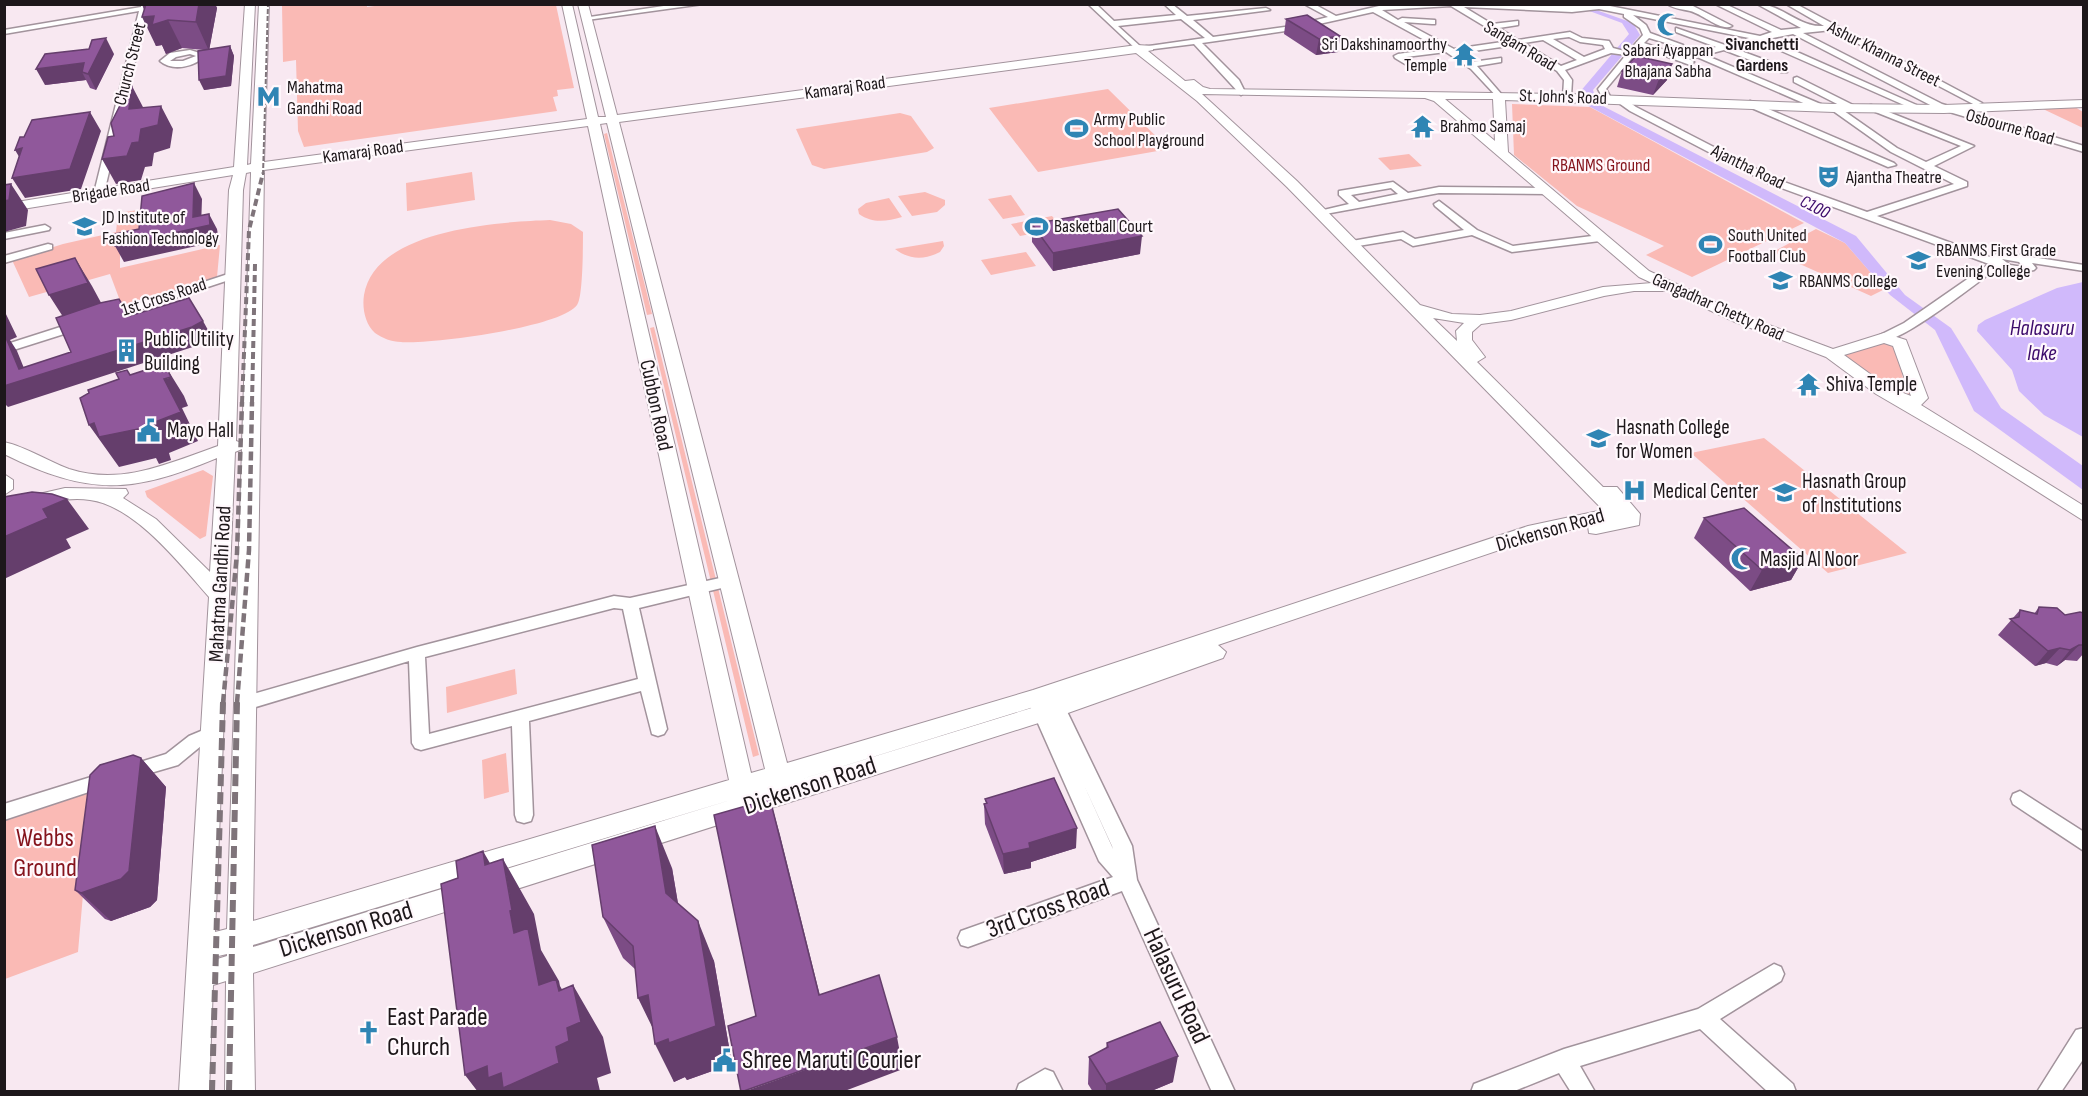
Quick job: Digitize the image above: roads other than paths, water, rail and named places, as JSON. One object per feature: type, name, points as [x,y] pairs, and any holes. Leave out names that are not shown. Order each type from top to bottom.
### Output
[{"type":"main road","name":"Mahatma Gandhi Road","points":[[194,1092],[226,453],[228,277],[236,190],[240,173],[250,4]]},
{"type":"main road","name":"Mahatma Gandhi Road","points":[[240,1092],[240,949],[264,4]]},
{"type":"main road","name":"Cubbon Road","points":[[567,4],[696,587],[745,796]]},
{"type":"main road","name":"Cubbon Road","points":[[586,16],[781,785]]},
{"type":"main road","name":"Kamaraj Road","points":[[258,171],[1142,49]]},
{"type":"main road","name":"Dickenson Road","points":[[201,949],[240,949],[1046,703],[1540,535],[1608,516],[1613,512],[1588,475],[1513,399],[1412,304],[1205,96],[1142,49]]},
{"type":"main road","points":[[580,63],[597,61]]},
{"type":"main road","name":"St. John's Road","points":[[1205,96],[1241,92],[1573,97],[1834,108],[2084,101]]},
{"type":"main road","name":"Gangadhar Chetty Road","points":[[1428,96],[1438,99],[1635,268],[1677,292],[1832,354],[1889,394]]},
{"type":"main road","points":[[1499,96],[1502,154]]},
{"type":"main road","name":"St. John's Road","points":[[1940,106],[2084,101]]},
{"type":"main road","name":"Brigade Road","points":[[4,208],[218,175],[258,171]]},
{"type":"main road","points":[[1631,288],[1640,279],[1635,268]]},
{"type":"main road","points":[[1412,304],[1448,319],[1475,322],[1631,288],[1653,287],[1677,292]]},
{"type":"main road","points":[[638,324],[664,320]]},
{"type":"main road","name":"Dickenson Road","points":[[1475,322],[1464,331],[1464,340],[1468,349],[1513,399]]},
{"type":"main road","points":[[1832,354],[1884,338],[1900,343],[1920,398],[1915,402],[1889,394]]},
{"type":"main road","points":[[651,380],[678,374]]},
{"type":"main road","points":[[1889,394],[1978,446],[2084,515]]},
{"type":"main road","points":[[1919,394],[1991,446],[2084,507]]},
{"type":"main road","points":[[4,447],[46,468],[76,479],[104,482],[137,480],[253,446]]},
{"type":"main road","points":[[4,508],[65,494],[95,495],[136,490],[226,453]]},
{"type":"main road","points":[[4,480],[4,489]]},
{"type":"main road","points":[[95,495],[118,501],[179,549],[218,594]]},
{"type":"main road","name":"Dickenson Road","points":[[199,977],[240,949]]},
{"type":"street","points":[[4,32],[170,4]]},
{"type":"street","points":[[586,16],[677,4]]},
{"type":"street","points":[[586,16],[700,4]]},
{"type":"street","points":[[1091,4],[1142,49]]},
{"type":"street","points":[[1167,4],[1211,39]]},
{"type":"street","points":[[1307,4],[1335,18]]},
{"type":"street","name":"Kamaraj Road","points":[[1142,49],[1292,28],[1370,7],[1449,4]]},
{"type":"street","points":[[1456,4],[1572,10],[1605,4]]},
{"type":"street","name":"Sangam Road","points":[[1456,4],[1489,27],[1560,69],[1568,80],[1573,97]]},
{"type":"street","points":[[1526,4],[1535,9]]},
{"type":"street","points":[[1564,4],[1572,10]]},
{"type":"street","points":[[1670,4],[1684,9],[1690,8],[1747,35]]},
{"type":"street","points":[[1718,4],[1780,33]]},
{"type":"street","points":[[1760,4],[1809,29]]},
{"type":"street","name":"Ashur Khanna Street","points":[[1789,4],[1978,103]]},
{"type":"street","points":[[1591,6],[1760,38],[1916,106]]},
{"type":"street","name":"Church Street","points":[[99,193],[144,7]]},
{"type":"street","points":[[1111,24],[1184,18],[1264,7],[1274,15]]},
{"type":"street","points":[[1370,7],[1452,52],[1492,85],[1499,96]]},
{"type":"street","points":[[1624,13],[1643,27],[1647,35],[1679,45]]},
{"type":"street","points":[[1643,16],[1784,70]]},
{"type":"street","points":[[1282,20],[1292,28]]},
{"type":"street","points":[[1396,20],[1432,22]]},
{"type":"street","points":[[1489,27],[1515,23]]},
{"type":"street","points":[[1682,58],[1780,33],[1833,27]]},
{"type":"street","name":"Osbourne Road","points":[[1793,32],[1849,58],[1940,106],[2084,149]]},
{"type":"street","points":[[1531,33],[1584,60]]},
{"type":"street","points":[[1452,52],[1570,34],[1580,40],[1606,43],[1612,51]]},
{"type":"street","points":[[1608,98],[1602,89],[1647,35]]},
{"type":"street","points":[[1195,41],[1236,82],[1241,92]]},
{"type":"street","points":[[1640,44],[1702,66]]},
{"type":"street","points":[[1428,51],[1439,59]]},
{"type":"street","points":[[1410,64],[1398,56],[1428,51],[1495,57],[1468,65]]},
{"type":"street","points":[[1560,69],[1612,51],[1625,53]]},
{"type":"street","points":[[202,56],[213,54]]},
{"type":"street","points":[[1697,54],[1820,107]]},
{"type":"street","points":[[1815,62],[1886,54]]},
{"type":"street","points":[[1797,80],[1850,107]]},
{"type":"street","name":"Ajantha Road","points":[[1608,98],[1772,181],[1866,216],[1999,260]]},
{"type":"street","points":[[1750,104],[1891,165]]},
{"type":"street","points":[[1868,106],[1969,146],[1927,165]]},
{"type":"street","points":[[1834,108],[1894,150],[1963,184],[1866,216]]},
{"type":"street","points":[[1356,205],[1343,193],[1393,185],[1405,195]]},
{"type":"street","points":[[1320,212],[1439,190],[1548,191]]},
{"type":"street","points":[[1439,204],[1473,232],[1512,249],[1600,238]]},
{"type":"street","points":[[4,236],[45,228]]},
{"type":"street","points":[[1352,244],[1403,235],[1413,243],[1473,232]]},
{"type":"street","points":[[4,260],[48,247]]},
{"type":"street","points":[[2018,258],[2029,264],[2025,270]]},
{"type":"street","points":[[1884,338],[1912,323],[1983,274],[1999,260],[2018,258],[2078,267]]},
{"type":"street","points":[[1999,260],[2025,270]]},
{"type":"street","points":[[1983,274],[2078,267]]},
{"type":"street","name":"1st Cross Road","points":[[4,349],[228,277]]},
{"type":"street","points":[[1900,343],[1912,323]]},
{"type":"street","points":[[246,703],[417,653],[614,602],[630,604],[729,581]]},
{"type":"street","points":[[630,604],[658,729]]},
{"type":"street","points":[[417,653],[421,743],[647,682]]},
{"type":"street","name":"Halasuru Road","points":[[1046,703],[1106,855],[1127,880],[1222,1091]]},
{"type":"street","points":[[520,717],[524,815]]},
{"type":"street","points":[[4,812],[172,760],[195,741],[213,733]]},
{"type":"street","points":[[2020,799],[2084,843]]},
{"type":"street","name":"3rd Cross Road","points":[[968,938],[1127,880]]},
{"type":"street","points":[[1482,1092],[1564,1060],[1703,1018],[1774,974]]},
{"type":"street","points":[[1703,1018],[1785,1092]]},
{"type":"street","points":[[2048,1092],[2084,1038]]},
{"type":"street","points":[[1564,1060],[1584,1092]]},
{"type":"street","points":[[1027,1092],[1045,1080],[1052,1092]]},
{"type":"water","points":[[1573,5],[1582,5],[1633,23],[1640,35],[1593,90],[1597,103],[1856,236],[1905,295],[1951,328],[2001,408],[2083,466],[2083,490],[1974,411],[1935,330],[1890,295],[1845,243],[1583,103],[1579,93],[1629,34],[1622,23]]},
{"type":"water","name":"Halasuru lake","points":[[2084,282],[2083,437],[2044,415],[2019,391],[2012,370],[1977,331],[1978,325],[1985,320],[2057,288]]},
{"type":"railway","points":[[263,175],[268,4]]},
{"type":"railway","points":[[242,403],[249,230],[263,173]]},
{"type":"railway","points":[[252,403],[255,264]]},
{"type":"railway","points":[[223,703],[237,553],[242,402]]},
{"type":"railway","points":[[237,703],[249,550],[252,402]]},
{"type":"railway","points":[[212,1092],[223,702]]},
{"type":"railway","points":[[229,1092],[237,702]]},
{"type":"place","name":"Sabari Ayappan Bhajana Sabha","points":[[1668,24]]},
{"type":"place","name":"Sri Dakshinamoorthy Temple","points":[[1465,54]]},
{"type":"place","name":"Mahatma Gandhi Road","points":[[269,97]]},
{"type":"place","name":"Brahmo Samaj","points":[[1422,126]]},
{"type":"place","name":"Army Public School Playground","points":[[1076,129]]},
{"type":"place","name":"Ajantha Theatre","points":[[1828,177]]},
{"type":"place","name":"Basketball Court","points":[[1036,226]]},
{"type":"place","name":"JD Institute of Fashion Technology","points":[[84,227]]},
{"type":"place","name":"South United Football Club","points":[[1710,245]]},
{"type":"place","name":"RBANMS First Grade Evening College","points":[[1918,260]]},
{"type":"place","name":"RBANMS College","points":[[1781,281]]},
{"type":"place","name":"Public Utility Building","points":[[126,351]]},
{"type":"place","name":"Shiva Temple","points":[[1808,384]]},
{"type":"place","name":"Mayo Hall","points":[[149,430]]},
{"type":"place","name":"Hasnath College for Women","points":[[1598,439]]},
{"type":"place","name":"Medical Center","points":[[1635,491]]},
{"type":"place","name":"Hasnath Group of Institutions","points":[[1784,493]]},
{"type":"place","name":"Masjid Al Noor","points":[[1742,559]]},
{"type":"place","name":"East Parade Church","points":[[369,1032]]},
{"type":"place","name":"Shree Maruti Courier","points":[[724,1060]]},
{"type":"district","name":"Sivanchetti Gardens","points":[[1762,54]]},
{"type":"park label","name":"RBANMS Ground","points":[[1601,165]]},
{"type":"park label","name":"Webbs Ground","points":[[45,853]]},
{"type":"water label","name":"C100","points":[[1815,207]]}]
